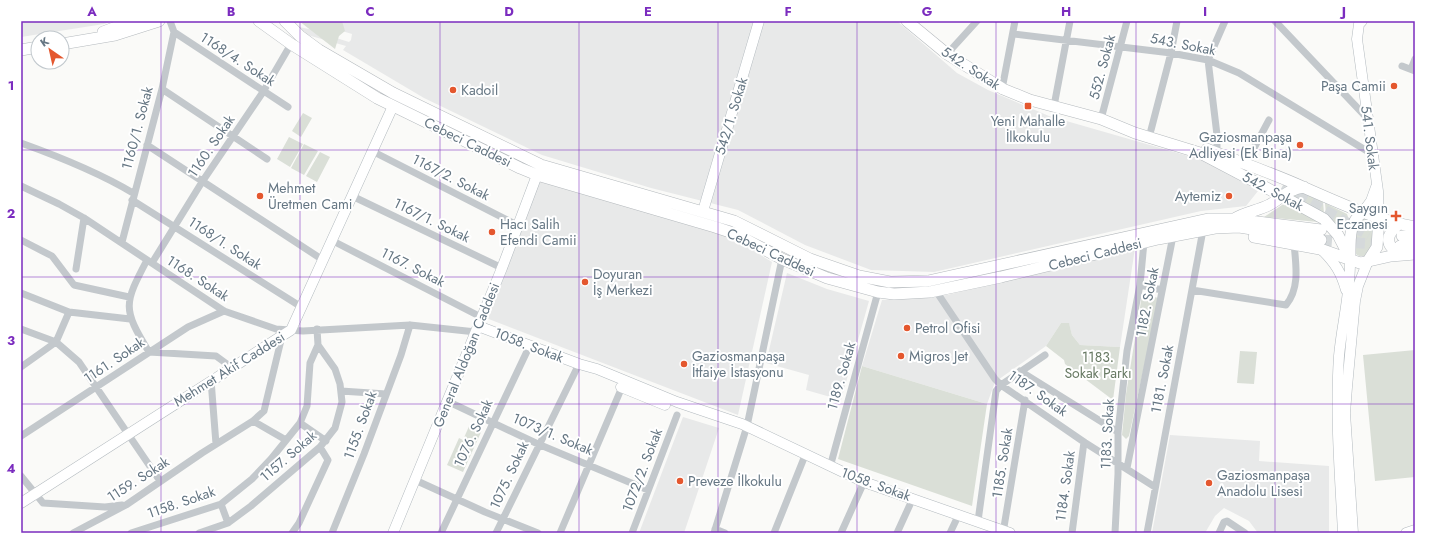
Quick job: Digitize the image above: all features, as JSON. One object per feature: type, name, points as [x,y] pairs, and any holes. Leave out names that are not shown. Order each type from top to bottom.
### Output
[{"type":"main road","points":[[92,38],[104,31],[132,21]]},
{"type":"main road","points":[[70,42],[115,35],[159,21]]},
{"type":"main road","name":"Cebeci Caddesi","points":[[259,21],[290,44],[393,106],[539,170],[736,234],[782,259],[827,278],[878,292],[894,294],[1001,277],[1144,242],[1215,228],[1239,227],[1321,240]]},
{"type":"main road","name":"Cebeci Caddesi","points":[[285,21],[300,36],[319,50],[410,102],[539,170],[703,211],[734,221],[810,259],[859,276],[931,288],[1034,259],[1208,219],[1234,219],[1321,240]]},
{"type":"main road","name":"542/1. Sokak","points":[[703,211],[760,21]]},
{"type":"main road","name":"542. Sokak","points":[[908,21],[947,54],[1002,89],[1030,100],[1106,121],[1136,133],[1200,153],[1263,186],[1282,191],[1324,219],[1338,235],[1350,258]]},
{"type":"main road","name":"541. Sokak","points":[[1360,22],[1357,38],[1376,193]]},
{"type":"main road","points":[[393,106],[399,103],[410,102]]},
{"type":"main road","name":"Mehmet Akif Caddesi","points":[[21,503],[231,367],[291,330],[393,106]]},
{"type":"main road","name":"542. Sokak","points":[[1106,121],[1130,124],[1151,130],[1246,163],[1362,213],[1395,223],[1415,227]]},
{"type":"main road","points":[[1216,153],[1282,191],[1304,187]]},
{"type":"main road","name":"General Aldoğan Caddesi","points":[[393,533],[519,226],[539,170]]},
{"type":"main road","points":[[1260,208],[1266,194],[1263,186]]},
{"type":"main road","points":[[1234,219],[1243,213],[1267,206],[1282,191]]},
{"type":"main road","points":[[1343,206],[1355,205],[1376,193]]},
{"type":"main road","points":[[1343,533],[1337,405],[1341,335],[1347,294],[1352,227],[1356,218],[1362,213],[1376,193]]},
{"type":"main road","points":[[1353,533],[1346,420],[1346,394],[1355,301],[1358,286],[1368,261],[1377,247],[1379,218],[1376,193]]},
{"type":"main road","points":[[1376,193],[1395,223],[1390,232],[1388,241],[1393,249],[1402,246],[1415,246]]},
{"type":"main road","points":[[700,222],[703,211]]},
{"type":"main road","points":[[1215,228],[1294,244],[1321,240],[1360,263],[1402,246],[1415,237]]},
{"type":"main road","points":[[1321,240],[1341,272],[1347,294]]},
{"type":"main road","points":[[1402,246],[1415,254]]},
{"type":"main road","name":"1058. Sokak","points":[[479,325],[579,364],[597,369],[623,384],[679,409],[747,426],[864,482],[959,514],[1006,532]]},
{"type":"main road","points":[[1406,533],[1415,530]]},
{"type":"street","points":[[170,21],[174,32]]},
{"type":"street","points":[[947,54],[977,21]]},
{"type":"street","points":[[1002,89],[1016,21]]},
{"type":"street","points":[[1054,106],[1070,21]]},
{"type":"street","name":"552. Sokak","points":[[1106,121],[1127,21]]},
{"type":"street","points":[[1151,130],[1171,53],[1177,21]]},
{"type":"street","points":[[1216,153],[1216,135],[1208,60],[1225,21]]},
{"type":"street","points":[[1275,21],[1368,119]]},
{"type":"street","name":"1160/1. Sokak","points":[[122,242],[162,88],[174,32]]},
{"type":"street","name":"1168/4. Sokak","points":[[174,32],[263,92],[288,107]]},
{"type":"street","name":"543. Sokak","points":[[1014,34],[1171,53],[1208,60],[1239,74],[1372,154]]},
{"type":"street","name":"1160. Sokak","points":[[149,352],[130,319],[129,297],[150,262],[176,227],[202,182],[263,92],[290,44]]},
{"type":"street","points":[[1402,66],[1413,70],[1415,59]]},
{"type":"street","points":[[162,88],[267,159]]},
{"type":"street","points":[[1246,163],[1269,120]]},
{"type":"street","name":"1168/1. Sokak","points":[[21,143],[68,160],[114,181],[176,227],[302,308]]},
{"type":"street","points":[[147,145],[202,182],[268,222],[323,260]]},
{"type":"street","name":"1167/2. Sokak","points":[[372,152],[519,226]]},
{"type":"street","name":"1168. Sokak","points":[[21,186],[60,204],[84,218],[224,311],[276,329],[291,330],[410,325],[479,325]]},
{"type":"street","name":"1167/1. Sokak","points":[[352,196],[502,268]]},
{"type":"street","points":[[76,269],[84,218]]},
{"type":"street","name":"1181. Sokak","points":[[1147,533],[1203,230]]},
{"type":"street","name":"1182. Sokak","points":[[1127,468],[1173,236]]},
{"type":"street","points":[[21,240],[52,256],[74,285],[129,297]]},
{"type":"street","name":"1167. Sokak","points":[[332,241],[479,325]]},
{"type":"street","name":"1183. Sokak","points":[[1115,533],[1118,432],[1126,351],[1140,285],[1144,242]]},
{"type":"street","points":[[1192,290],[1286,305],[1292,298],[1296,284],[1294,244]]},
{"type":"street","points":[[725,533],[715,531],[747,426],[782,259]]},
{"type":"street","points":[[1140,285],[1162,290]]},
{"type":"street","name":"1187. Sokak","points":[[931,288],[995,379],[1001,385],[1025,400],[1084,442],[1155,487]]},
{"type":"street","name":"1189. Sokak","points":[[830,467],[878,292]]},
{"type":"street","points":[[21,293],[69,312],[130,319]]},
{"type":"street","name":"1161. Sokak","points":[[21,436],[188,327],[224,311]]},
{"type":"street","points":[[21,367],[56,342],[69,312]]},
{"type":"street","name":"1155. Sokak","points":[[332,533],[364,454],[401,355],[410,325]]},
{"type":"street","points":[[21,329],[56,342],[79,362],[160,481]]},
{"type":"street","points":[[317,329],[318,345]]},
{"type":"street","name":"1159. Sokak","points":[[73,533],[126,505],[160,481],[253,421],[264,411],[282,336]]},
{"type":"street","name":"1157. Sokak","points":[[198,533],[228,523],[320,447],[335,428],[342,402],[341,391],[335,369],[318,345]]},
{"type":"street","name":"1158. Sokak","points":[[131,533],[220,504],[252,479],[271,459],[300,423],[307,406],[310,363],[318,345]]},
{"type":"street","name":"1076. Sokak","points":[[441,533],[530,345]]},
{"type":"street","points":[[149,352],[216,356],[231,367]]},
{"type":"street","points":[[978,521],[996,391],[1001,385],[1020,371],[1045,355]]},
{"type":"street","name":"1075. Sokak","points":[[496,533],[538,444],[579,364]]},
{"type":"street","points":[[1020,371],[1118,432]]},
{"type":"street","points":[[211,380],[216,444]]},
{"type":"street","points":[[560,533],[623,384]]},
{"type":"street","points":[[341,391],[386,394]]},
{"type":"street","name":"1185. Sokak","points":[[1006,532],[1025,400]]},
{"type":"street","name":"1073/1. Sokak","points":[[447,401],[538,444],[648,490]]},
{"type":"street","name":"1072/2. Sokak","points":[[632,533],[679,409]]},
{"type":"street","points":[[253,421],[286,440]]},
{"type":"street","points":[[300,423],[326,441]]},
{"type":"street","name":"1184. Sokak","points":[[1072,533],[1084,442]]},
{"type":"street","points":[[292,533],[299,523],[328,460],[320,447]]},
{"type":"street","points":[[774,533],[806,453]]},
{"type":"street","points":[[21,476],[43,503],[105,507],[126,505]]},
{"type":"street","points":[[415,480],[538,533]]},
{"type":"street","points":[[841,533],[864,482]]},
{"type":"street","points":[[897,533],[913,498]]},
{"type":"street","points":[[220,504],[228,523]]},
{"type":"street","points":[[950,533],[959,514]]},
{"type":"street","points":[[1219,533],[1224,522],[1227,521],[1245,533]]},
{"type":"shaded area","points":[[21,21],[112,21],[104,24],[66,30],[30,30],[30,36],[21,37]]},
{"type":"shaded area","points":[[311,21],[897,21],[957,73],[988,90],[1049,116],[1209,162],[1258,191],[1246,206],[1201,211],[934,272],[871,270],[805,245],[738,210],[651,188],[542,155],[424,98],[343,50],[346,46],[297,32],[299,27],[309,29]],"holes":[[[319,24],[352,34],[349,42],[317,32]]]},
{"type":"shaded area","points":[[540,180],[731,237],[772,262],[738,415],[486,318]]},
{"type":"shaded area","points":[[1135,248],[1120,347],[1080,345],[1072,335],[1069,324],[1061,323],[1046,346],[995,382],[987,404],[862,366],[882,300],[947,295]]},
{"type":"shaded area","points":[[787,273],[827,289],[869,301],[841,400],[806,390],[809,375],[766,363]]},
{"type":"shaded area","name":"Preveze İlkokulu","points":[[683,417],[719,428],[684,533],[639,533]]},
{"type":"shaded area","points":[[1170,435],[1260,441],[1259,461],[1329,466],[1329,533],[1258,533],[1249,521],[1224,508],[1215,516],[1205,533],[1152,533]]},
{"type":"green space","points":[[299,21],[342,21],[345,31],[339,36],[335,49]]},
{"type":"green space","points":[[303,113],[312,118],[301,137],[292,131]]},
{"type":"green space","points":[[289,137],[303,144],[290,167],[277,159]]},
{"type":"green space","points":[[304,144],[318,151],[304,175],[291,168]]},
{"type":"green space","points":[[320,152],[330,157],[317,182],[306,176]]},
{"type":"green space","points":[[1301,192],[1323,202],[1324,213],[1292,195]]},
{"type":"green space","points":[[1285,203],[1318,222],[1264,217]]},
{"type":"green space","points":[[1325,203],[1347,214],[1348,217],[1342,231],[1326,215]]},
{"type":"green space","points":[[1363,218],[1370,221],[1374,235],[1371,249],[1365,256],[1359,256],[1354,253],[1354,233]]},
{"type":"green space","points":[[1142,295],[1159,298],[1129,436],[1126,439],[1122,435],[1126,394]]},
{"type":"green space","name":"1183. Sokak Parkı","points":[[1061,323],[1069,323],[1072,335],[1080,345],[1120,347],[1113,400],[1065,364],[1064,360],[1046,346]]},
{"type":"green space","points":[[1415,350],[1415,477],[1375,481],[1363,355]]},
{"type":"green space","points":[[1240,351],[1257,352],[1254,384],[1237,383]]},
{"type":"green space","points":[[862,366],[987,404],[972,506],[838,459]]},
{"type":"green space","points":[[470,424],[482,430],[463,472],[447,465],[459,438],[463,440]]},
{"type":"tunnel","points":[[1282,187],[1369,235]]},
{"type":"tunnel","points":[[1321,240],[1386,245]]},
{"type":"place","name":"Paşa Camii","points":[[1394,86]]},
{"type":"place","name":"Kadoil","points":[[453,90]]},
{"type":"place","name":"Yeni Mahalle İlkokulu","points":[[1028,106]]},
{"type":"place","name":"Gaziosmanpaşa Adliyesi (Ek Bina)","points":[[1300,145]]},
{"type":"place","name":"Mehmet Üretmen Cami","points":[[260,196]]},
{"type":"place","name":"Aytemiz","points":[[1229,196]]},
{"type":"place","name":"Saygın Eczanesi","points":[[1396,216]]},
{"type":"place","name":"Hacı Salih Efendi Camii","points":[[492,232]]},
{"type":"place","name":"Doyuran İş Merkezi","points":[[585,282]]},
{"type":"place","name":"Petrol Ofisi","points":[[907,328]]},
{"type":"place","name":"Migros Jet","points":[[901,356]]},
{"type":"place","name":"Gaziosmanpaşa İtfaiye İstasyonu","points":[[684,364]]},
{"type":"place","name":"Preveze İlkokulu","points":[[680,481]]},
{"type":"place","name":"Gaziosmanpaşa Anadolu Lisesi","points":[[1209,483]]}]
